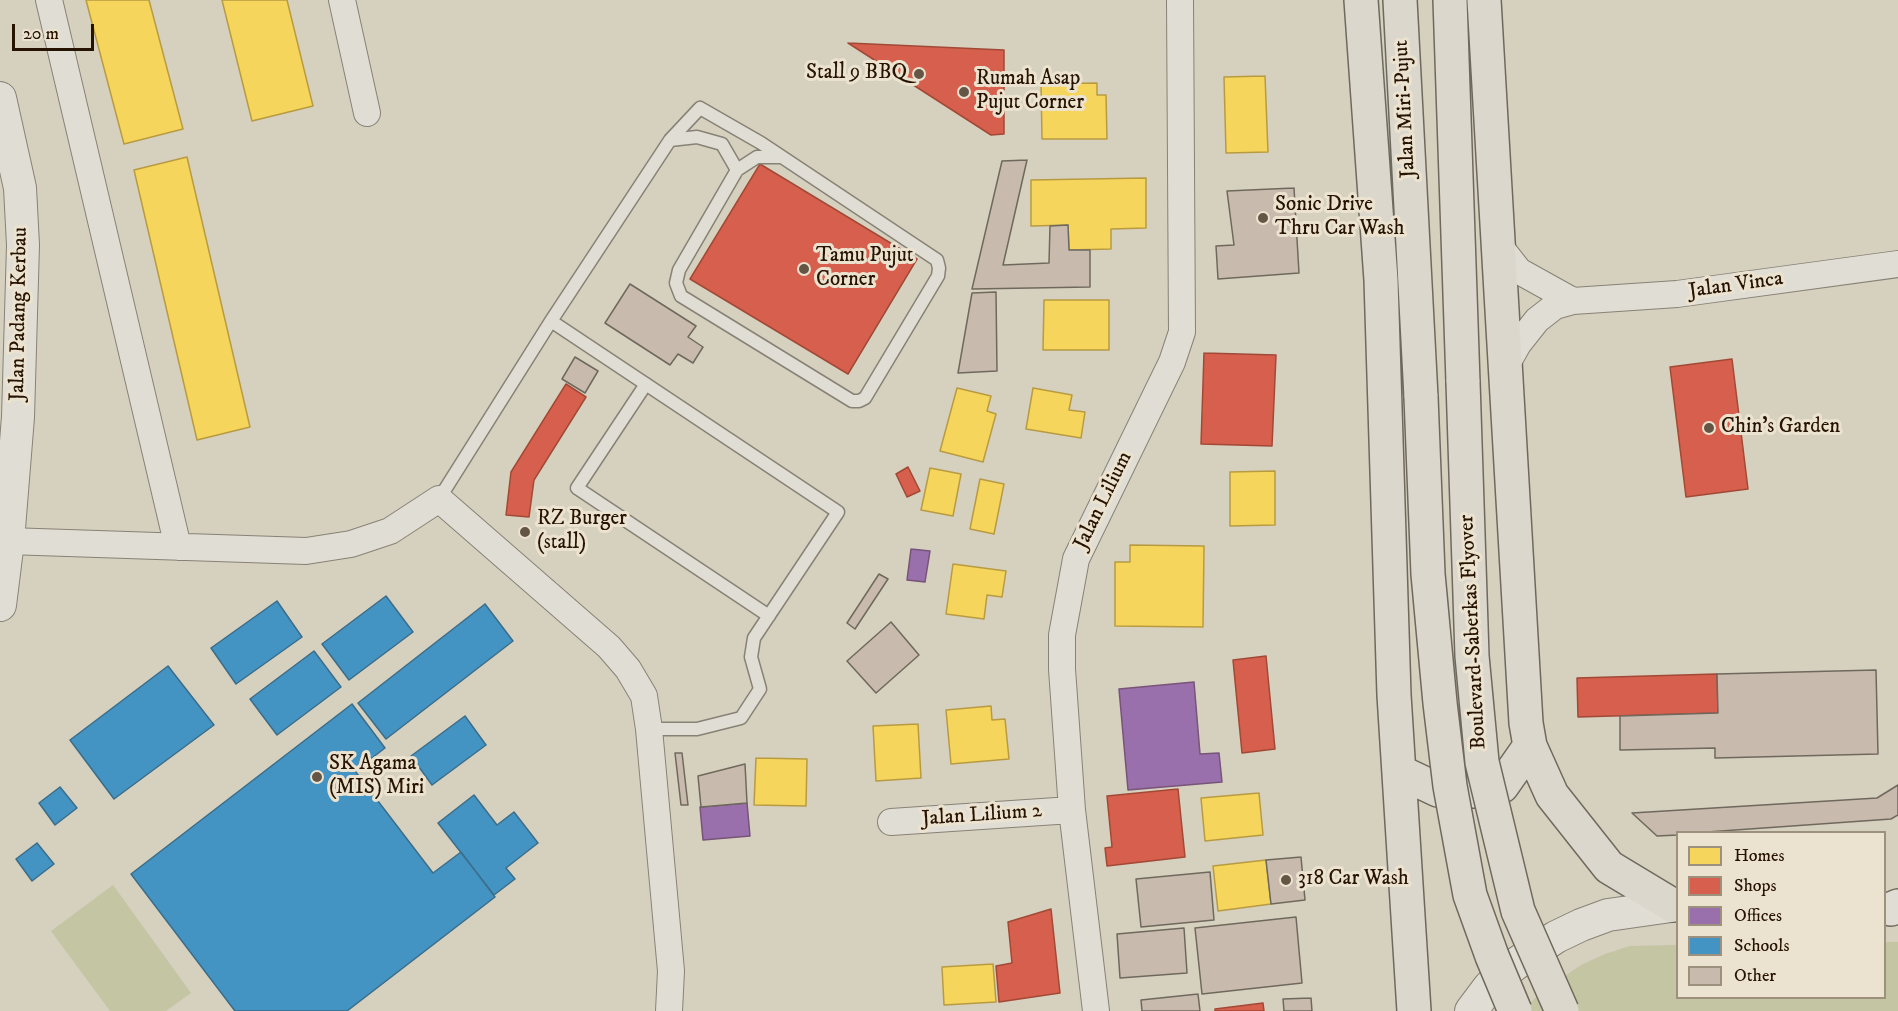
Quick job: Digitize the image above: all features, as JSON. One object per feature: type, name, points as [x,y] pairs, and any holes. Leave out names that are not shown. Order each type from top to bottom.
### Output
[{"type":"highway","points":[[1361,0],[1381,280],[1394,695],[1414,1011]]},
{"type":"highway","name":"Jalan Miri-Pujut","points":[[1400,0],[1420,397]]},
{"type":"highway","name":"Boulevard-Saberkas Flyover","points":[[1450,0],[1472,656],[1482,762],[1518,911],[1562,1011]]},
{"type":"highway","points":[[1484,0],[1526,723],[1530,746],[1552,795],[1609,867],[1675,905]]},
{"type":"highway","name":"Boulevard-Saberkas Flyover","points":[[1420,397],[1428,574],[1450,786],[1470,895],[1515,1011]]},
{"type":"highway","points":[[1400,772],[1438,790],[1474,791],[1502,786],[1530,746]]},
{"type":"street","points":[[49,0],[178,547]]},
{"type":"street","points":[[342,0],[368,113]]},
{"type":"street","name":"Jalan Lilium","points":[[1096,1011],[1072,810],[1062,669],[1062,635],[1076,559],[1172,362],[1182,332],[1180,0]]},
{"type":"street","name":"Jalan Padang Kerbau","points":[[0,98],[23,245],[18,417],[8,540],[0,604]]},
{"type":"street","points":[[1497,243],[1519,271],[1573,301]]},
{"type":"street","name":"Jalan Vinca","points":[[1573,301],[1677,294],[1898,264]]},
{"type":"street","points":[[1505,367],[1518,344],[1537,320],[1555,306],[1573,301]]},
{"type":"street","points":[[8,540],[306,551],[351,544],[390,531],[439,500],[609,647],[628,669],[644,696],[671,971],[669,1011]]},
{"type":"street","name":"Jalan Lilium 2","points":[[891,822],[1072,810]]},
{"type":"street","points":[[1471,1011],[1490,987],[1514,965],[1556,937],[1608,915],[1675,905]]},
{"type":"lane","points":[[439,500],[551,321],[670,140],[700,108],[780,156],[936,260],[939,268],[938,276],[865,398],[852,401],[681,296],[676,283],[679,270],[737,170],[757,157],[780,156]]},
{"type":"lane","points":[[670,140],[697,137],[722,144],[737,170]]},
{"type":"lane","points":[[551,321],[838,512],[754,638],[751,657],[760,689],[741,718],[697,729],[649,729]]},
{"type":"lane","points":[[646,384],[577,488],[769,616]]},
{"type":"green space","points":[[113,885],[191,993],[166,1011],[110,1011],[51,931]]},
{"type":"green space","points":[[1886,942],[1898,942],[1898,1011],[1523,1011],[1539,994],[1581,965],[1630,946],[1676,945],[1676,999],[1886,999]]},
{"type":"building: Homes","points":[[86,0],[149,0],[183,129],[124,144]]},
{"type":"building: Homes","points":[[222,0],[287,0],[313,106],[252,121]]},
{"type":"building: Homes","points":[[1265,76],[1268,152],[1226,153],[1224,77]]},
{"type":"building: Homes","points":[[1097,83],[1097,95],[1106,95],[1107,139],[1042,139],[1041,84]]},
{"type":"building: Homes","points":[[187,157],[250,427],[197,440],[134,170]]},
{"type":"building: Homes","points":[[1146,178],[1146,228],[1111,229],[1111,249],[1069,250],[1068,225],[1031,226],[1031,180]]},
{"type":"building: Homes","points":[[1044,300],[1109,300],[1109,350],[1043,350]]},
{"type":"building: Homes","points":[[957,388],[991,396],[987,411],[996,414],[983,462],[940,451]]},
{"type":"building: Homes","points":[[1033,388],[1072,395],[1069,410],[1085,412],[1081,438],[1026,429]]},
{"type":"building: Homes","points":[[930,468],[961,474],[953,516],[921,510]]},
{"type":"building: Homes","points":[[1275,471],[1275,525],[1230,526],[1230,472]]},
{"type":"building: Homes","points":[[980,479],[1004,484],[994,534],[970,529]]},
{"type":"building: Homes","points":[[1130,545],[1204,546],[1203,627],[1115,626],[1115,562],[1130,562]]},
{"type":"building: Homes","points":[[953,564],[1006,571],[1002,597],[987,595],[984,619],[946,614]]},
{"type":"building: Homes","points":[[991,706],[992,720],[1005,719],[1009,759],[951,764],[946,710]]},
{"type":"building: Homes","points":[[918,724],[921,778],[876,781],[873,726]]},
{"type":"building: Homes","points":[[756,758],[807,759],[806,806],[754,805]]},
{"type":"building: Homes","points":[[1259,793],[1263,835],[1205,841],[1201,798]]},
{"type":"building: Homes","points":[[1266,860],[1271,904],[1218,911],[1213,866]]},
{"type":"building: Homes","points":[[1262,932],[1266,975],[1205,981],[1201,937]]},
{"type":"building: Homes","points":[[993,964],[996,1002],[944,1005],[942,967]]},
{"type":"building: Shops","name":"Rumah Asap Pujut Corner","points":[[848,43],[1004,50],[1004,134],[991,135]]},
{"type":"building: Shops","name":"Tamu Pujut Corner","points":[[760,164],[917,259],[848,374],[690,279]]},
{"type":"building: Shops","points":[[1204,353],[1276,355],[1272,446],[1201,444]]},
{"type":"building: Shops","name":"Chin's Garden","points":[[1732,359],[1748,489],[1686,497],[1670,367]]},
{"type":"building: Shops","points":[[566,384],[586,397],[534,480],[529,517],[506,515],[511,472]]},
{"type":"building: Shops","points":[[908,467],[920,491],[907,497],[896,474]]},
{"type":"building: Shops","points":[[1266,656],[1275,749],[1242,753],[1233,660]]},
{"type":"building: Shops","points":[[1717,674],[1718,713],[1578,717],[1577,678]]},
{"type":"building: Shops","points":[[1178,789],[1185,857],[1107,866],[1105,848],[1112,847],[1107,796]]},
{"type":"building: Shops","points":[[1051,909],[1060,993],[999,1002],[996,966],[1012,963],[1008,922]]},
{"type":"building: Shops","points":[[1263,1003],[1264,1011],[1215,1011],[1215,1009]]},
{"type":"building: Offices","points":[[911,549],[930,551],[925,582],[907,580]]},
{"type":"building: Offices","points":[[1194,682],[1200,754],[1219,753],[1222,782],[1128,790],[1119,689]]},
{"type":"building: Offices","points":[[747,803],[750,836],[703,840],[700,807]]},
{"type":"building: Schools","points":[[386,596],[413,632],[349,680],[322,644]]},
{"type":"building: Schools","points":[[277,601],[302,637],[236,684],[211,648]]},
{"type":"building: Schools","points":[[485,604],[513,641],[386,739],[358,703]]},
{"type":"building: Schools","points":[[314,651],[341,687],[277,735],[250,699]]},
{"type":"building: Schools","points":[[168,666],[214,725],[114,799],[70,740]]},
{"type":"building: Schools","points":[[352,704],[385,748],[355,771],[433,873],[461,852],[495,897],[347,1011],[235,1011],[131,874]]},
{"type":"building: Schools","points":[[465,716],[486,745],[432,785],[411,756]]},
{"type":"building: Schools","points":[[60,787],[77,808],[55,825],[39,803]]},
{"type":"building: Schools","points":[[474,795],[497,825],[514,812],[538,843],[506,868],[515,879],[494,895],[438,823]]},
{"type":"building: Schools","points":[[37,843],[54,864],[32,881],[16,859]]},
{"type":"building: Other","points":[[1027,160],[1003,265],[1049,263],[1050,226],[1068,225],[1069,250],[1090,250],[1090,287],[972,289],[1002,161]]},
{"type":"building: Other","name":"Sonic Drive Thru Car Wash","points":[[1294,188],[1299,273],[1218,279],[1216,246],[1234,245],[1227,191]]},
{"type":"building: Other","points":[[630,284],[696,326],[688,337],[703,347],[693,363],[678,354],[670,365],[605,323]]},
{"type":"building: Other","points":[[996,292],[997,371],[958,373],[972,293]]},
{"type":"building: Other","points":[[575,357],[598,371],[585,393],[562,379]]},
{"type":"building: Other","points":[[879,574],[888,579],[855,629],[847,623]]},
{"type":"building: Other","points":[[891,622],[919,655],[876,693],[847,661]]},
{"type":"building: Other","points":[[1876,670],[1878,754],[1715,758],[1715,748],[1620,750],[1620,716],[1718,713],[1717,674]]},
{"type":"building: Other","points":[[675,753],[682,753],[688,805],[681,805]]},
{"type":"building: Other","points":[[745,764],[747,803],[701,807],[698,776]]},
{"type":"building: Other","points":[[1898,785],[1898,815],[1891,819],[1721,831],[1676,831],[1676,835],[1657,836],[1632,813],[1877,798]]},
{"type":"building: Other","name":"318 Car Wash","points":[[1301,857],[1305,900],[1271,904],[1266,860]]},
{"type":"building: Other","points":[[1210,872],[1214,920],[1141,927],[1136,879]]},
{"type":"building: Other","points":[[1296,917],[1302,983],[1202,994],[1195,928]]},
{"type":"building: Other","points":[[1184,928],[1187,973],[1120,978],[1117,934]]},
{"type":"building: Other","points":[[1198,994],[1200,1011],[1142,1011],[1141,1000]]},
{"type":"building: Other","points":[[1311,998],[1312,1011],[1284,1011],[1283,999]]},
{"type":"place","name":"Stall 9 BBQ","points":[[919,74]]},
{"type":"place","name":"Rumah Asap Pujut Corner","points":[[964,92]]},
{"type":"place","name":"Sonic Drive Thru Car Wash","points":[[1263,218]]},
{"type":"place","name":"Tamu Pujut Corner","points":[[804,269]]},
{"type":"place","name":"Chin's Garden","points":[[1709,428]]},
{"type":"place","name":"RZ Burger (stall)","points":[[525,532]]},
{"type":"place","name":"SK Agama (MIS) Miri","points":[[317,777]]},
{"type":"place","name":"318 Car Wash","points":[[1286,880]]}]
